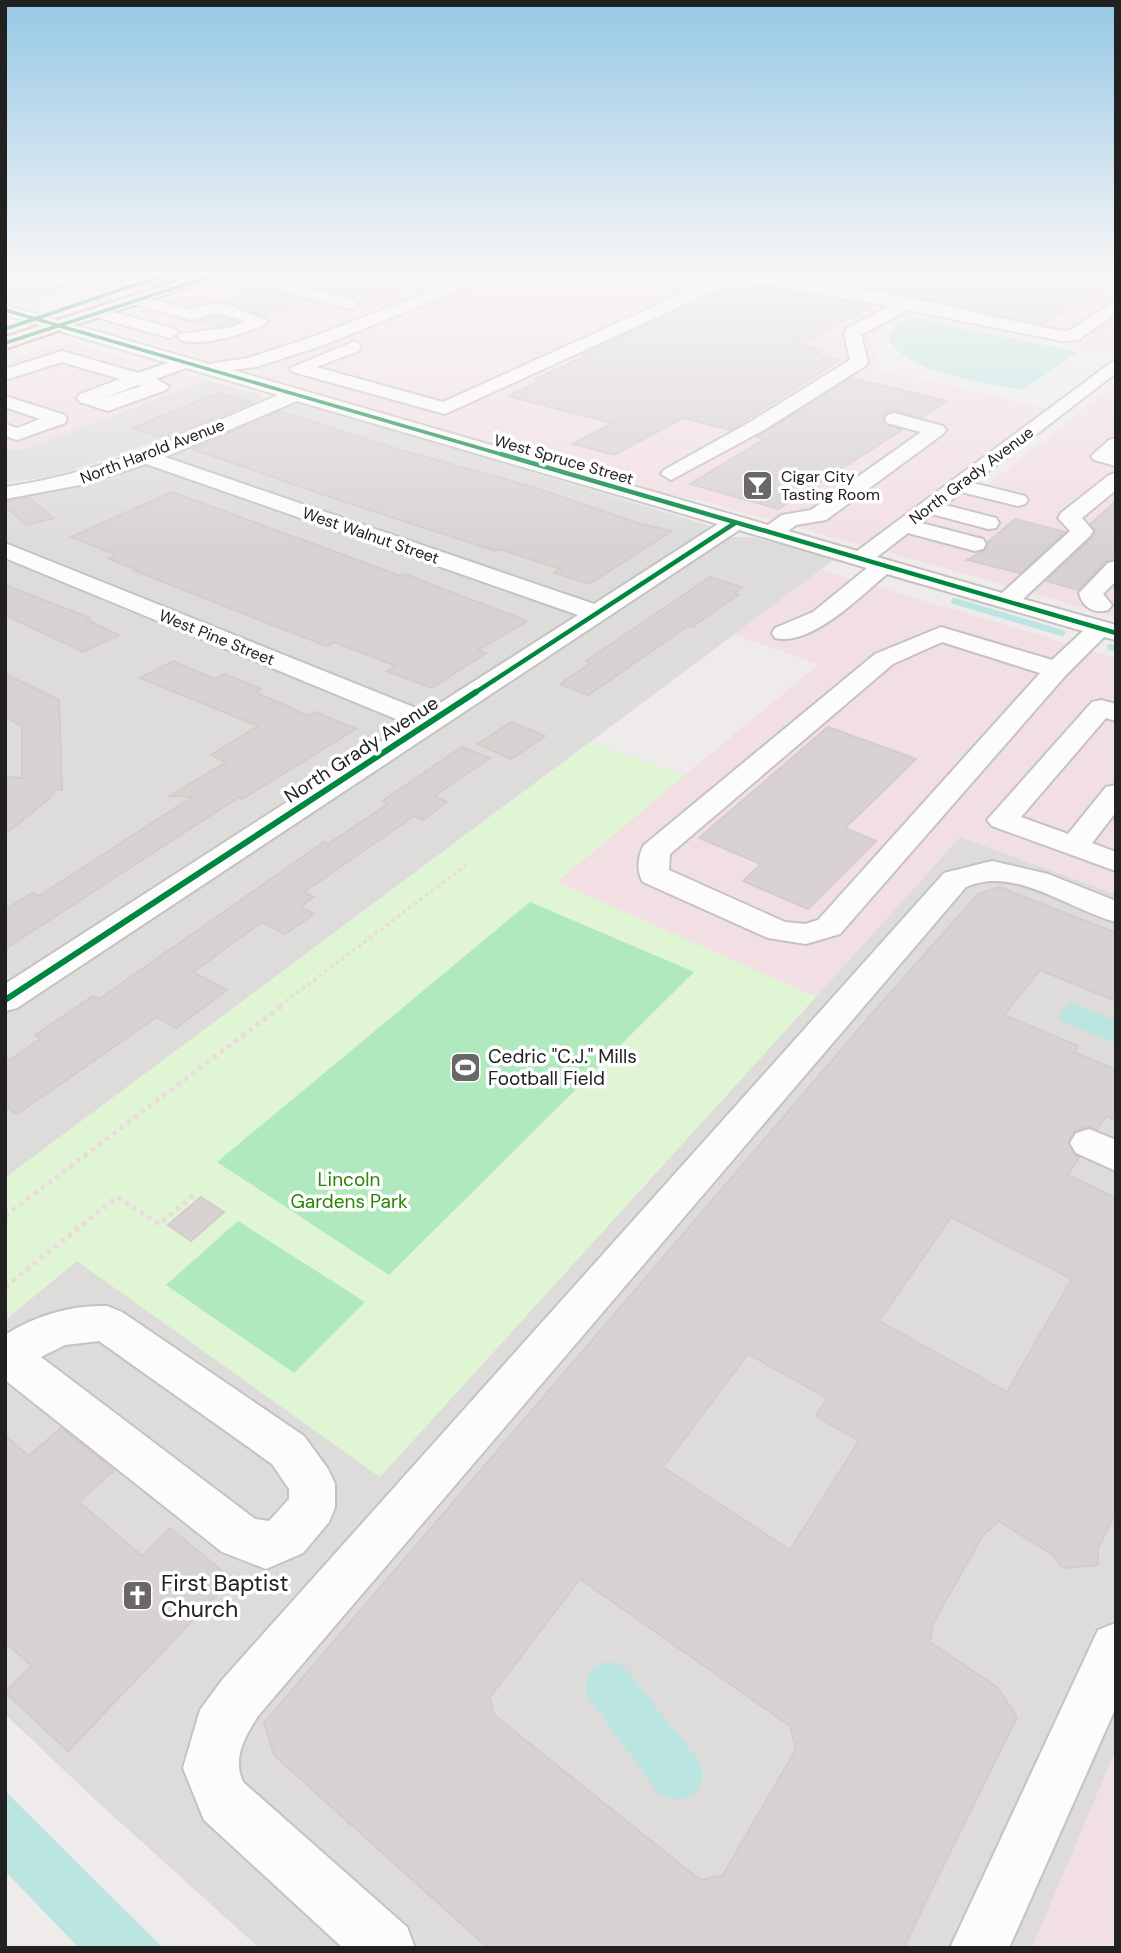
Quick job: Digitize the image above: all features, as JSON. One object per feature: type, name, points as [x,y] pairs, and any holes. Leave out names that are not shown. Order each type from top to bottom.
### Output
[{"type":"street","points":[[5,375],[38,364]]},
{"type":"street","points":[[89,364],[138,379],[189,364]]},
{"type":"street","name":"West Spruce Street","points":[[201,364],[233,377],[1006,602],[1105,622]]},
{"type":"street","points":[[233,377],[266,364]]},
{"type":"street","points":[[309,364],[299,368],[444,408],[539,364]]},
{"type":"street","points":[[671,474],[757,426],[856,364]]},
{"type":"street","name":"North Grady Avenue","points":[[784,633],[821,617],[905,526],[1116,364]]},
{"type":"street","name":"North Harold Avenue","points":[[5,493],[80,479],[144,457],[294,395]]},
{"type":"street","points":[[5,401],[58,419],[17,435],[5,430]]},
{"type":"street","points":[[770,533],[790,520],[818,515],[936,430],[894,419]]},
{"type":"street","points":[[1116,444],[1101,456],[1116,460]]},
{"type":"street","name":"West Walnut Street","points":[[144,457],[597,613]]},
{"type":"street","points":[[1006,602],[1082,531],[1069,518],[1116,479]]},
{"type":"street","points":[[958,485],[1001,487],[1018,500]]},
{"type":"street","points":[[676,506],[737,506],[790,520]]},
{"type":"street","points":[[929,507],[988,523]]},
{"type":"street","name":"North Grady Avenue","points":[[5,1000],[735,523]]},
{"type":"street","points":[[905,526],[975,544]]},
{"type":"street","name":"West Pine Street","points":[[5,550],[429,723]]},
{"type":"street","points":[[1057,670],[940,634],[884,659],[655,851],[654,875],[779,931],[806,934],[829,927],[1057,670],[1105,622],[1091,593],[1116,568]]},
{"type":"street","points":[[1074,846],[1116,793]]},
{"type":"street","points":[[386,1948],[223,1801],[210,1768],[219,1729],[240,1698],[955,880],[969,873],[992,870],[1020,877],[1116,912]]},
{"type":"street","points":[[84,1322],[107,1324],[288,1450],[312,1484],[313,1507],[286,1537],[266,1546],[239,1536],[9,1351],[60,1327],[84,1322]]},
{"type":"street","points":[[979,1948],[1116,1648]]},
{"type":"lane","points":[[1116,713],[1101,708],[1002,820],[1116,862]]},
{"type":"path","points":[[5,1216],[466,864]]},
{"type":"path","points":[[5,1287],[117,1197],[159,1224],[194,1195]]},
{"type":"shaded area","points":[[5,364],[147,364],[207,380],[24,449],[5,450]]},
{"type":"shaded area","points":[[230,364],[875,364],[873,368],[1046,408],[882,536],[861,545],[699,500],[667,495],[266,378],[260,373]]},
{"type":"shaded area","points":[[207,380],[258,394],[263,399],[118,456],[52,476],[5,483],[5,450],[24,449]]},
{"type":"shaded area","points":[[1116,384],[1116,617],[888,552],[887,548],[973,482],[986,486]]},
{"type":"shaded area","points":[[287,404],[305,404],[708,525],[711,530],[604,600],[584,602],[166,460],[163,455]]},
{"type":"shaded area","points":[[142,465],[155,466],[572,611],[576,617],[433,711],[418,711],[5,543],[5,496]]},
{"type":"shaded area","points":[[733,537],[752,537],[834,560],[5,1178],[5,1013],[703,552]]},
{"type":"shaded area","points":[[5,555],[403,721],[404,730],[5,990]]},
{"type":"shaded area","points":[[821,570],[1116,658],[1116,894],[960,837],[816,997],[556,882],[819,664],[734,635]]},
{"type":"shaded area","points":[[960,837],[1116,894],[1116,1750],[1032,1948],[259,1948],[90,1795]]},
{"type":"shaded area","name":"First Baptist Church","points":[[77,1261],[380,1477],[90,1795],[5,1714],[5,1320]]},
{"type":"shaded area","points":[[1116,1750],[1116,1948],[1032,1948]]},
{"type":"green space","name":"Lincoln Gardens Park","points":[[591,742],[684,776],[557,882],[816,997],[380,1477],[77,1261],[11,1315],[5,1311],[5,1178]]},
{"type":"green space","name":"Cedric \"C.J.\" Mills Football Field","points":[[530,902],[694,972],[389,1275],[217,1162]]},
{"type":"green space","points":[[238,1221],[365,1302],[294,1373],[166,1285]]},
{"type":"water","points":[[920,364],[1060,364],[1023,390],[969,380]]},
{"type":"water","points":[[1070,1002],[1116,1021],[1116,1044],[1057,1019]]},
{"type":"water","points":[[606,1662],[616,1663],[626,1669],[699,1761],[702,1781],[692,1795],[675,1799],[657,1791],[587,1695],[586,1684],[591,1670]]},
{"type":"water","points":[[5,1791],[163,1948],[79,1948],[5,1871]]},
{"type":"building","points":[[568,364],[833,364],[730,430],[683,418],[614,455],[573,444],[612,423],[508,396],[540,381],[535,379]]},
{"type":"building","points":[[851,378],[947,401],[921,418],[895,410],[886,412],[883,418],[885,424],[902,430],[778,509],[690,484],[765,439],[757,437]]},
{"type":"building","points":[[218,393],[252,403],[166,439],[133,428]]},
{"type":"building","points":[[279,411],[397,449],[533,487],[641,524],[672,531],[589,584],[554,573],[560,569],[499,549],[495,551],[192,449]]},
{"type":"building","points":[[172,492],[401,576],[405,574],[527,621],[478,650],[486,653],[432,688],[387,671],[396,666],[334,642],[326,646],[135,571],[137,570],[109,559],[117,555],[71,537]]},
{"type":"building","points":[[29,497],[54,518],[27,525],[5,507],[5,502]]},
{"type":"building","points":[[1116,501],[1116,559],[1106,561],[1078,590],[1046,581],[1092,538],[1096,531],[1090,524]]},
{"type":"building","points":[[1015,519],[1065,532],[1020,573],[967,560],[985,550],[988,542]]},
{"type":"building","points":[[710,577],[742,587],[734,593],[738,595],[588,695],[560,684],[591,663],[586,661]]},
{"type":"building","points":[[5,585],[90,618],[87,620],[119,635],[83,652],[5,615]]},
{"type":"building","points":[[173,661],[215,679],[225,674],[261,689],[255,692],[309,716],[315,712],[356,729],[242,799],[239,797],[5,949],[5,910],[32,893],[39,896],[192,797],[170,796],[226,762],[211,755],[258,726],[140,678]]},
{"type":"building","points":[[5,674],[59,700],[62,790],[55,789],[49,799],[5,834],[5,777],[22,778],[22,726],[5,717]]},
{"type":"building","points":[[511,722],[545,736],[511,759],[478,744]]},
{"type":"building","points":[[828,727],[916,759],[845,828],[876,841],[808,909],[743,881],[761,864],[699,838]]},
{"type":"building","points":[[462,747],[490,758],[434,796],[447,802],[423,820],[414,816],[304,892],[314,897],[300,907],[314,914],[285,934],[262,922],[193,972],[227,990],[176,1028],[157,1017],[17,1114],[5,1106],[5,1063],[40,1039],[35,1035],[93,996],[99,999],[324,842],[328,844],[388,804],[382,801]]},
{"type":"building","points":[[999,887],[1116,933],[1116,1001],[1040,970],[1004,1015],[1078,1046],[1074,1052],[1116,1070],[1116,1121],[1106,1116],[1097,1130],[1088,1126],[1075,1130],[1068,1142],[1074,1154],[1079,1157],[1068,1175],[1116,1198],[1116,1512],[1098,1549],[1098,1565],[1063,1568],[1053,1555],[999,1521],[983,1535],[933,1623],[930,1642],[998,1688],[1017,1717],[903,1948],[488,1948],[274,1755],[264,1723],[877,1008],[978,894]],"holes":[[[951,1217],[1072,1279],[1007,1392],[879,1321]],[[748,1354],[827,1398],[816,1416],[859,1441],[790,1550],[663,1467]],[[580,1579],[790,1726],[796,1749],[723,1875],[700,1880],[494,1715],[490,1697]]]},
{"type":"building","points":[[201,1197],[224,1212],[191,1241],[168,1225]]},
{"type":"building","points":[[61,1428],[114,1470],[79,1502],[142,1556],[170,1528],[232,1579],[68,1751],[5,1692],[32,1666],[5,1642],[5,1436],[29,1456]]},
{"type":"waterway","points":[[954,601],[1062,633]]},
{"type":"waterway","points":[[1110,647],[1116,649]]},
{"type":"cycle path","points":[[191,364],[1116,633]]},
{"type":"cycle path","points":[[5,1000],[735,523]]},
{"type":"place","name":"Cigar City Tasting Room","points":[[758,485]]},
{"type":"place","name":"Cedric \"C.J.\" Mills Football Field","points":[[465,1067]]},
{"type":"place","name":"First Baptist Church","points":[[138,1596]]}]
